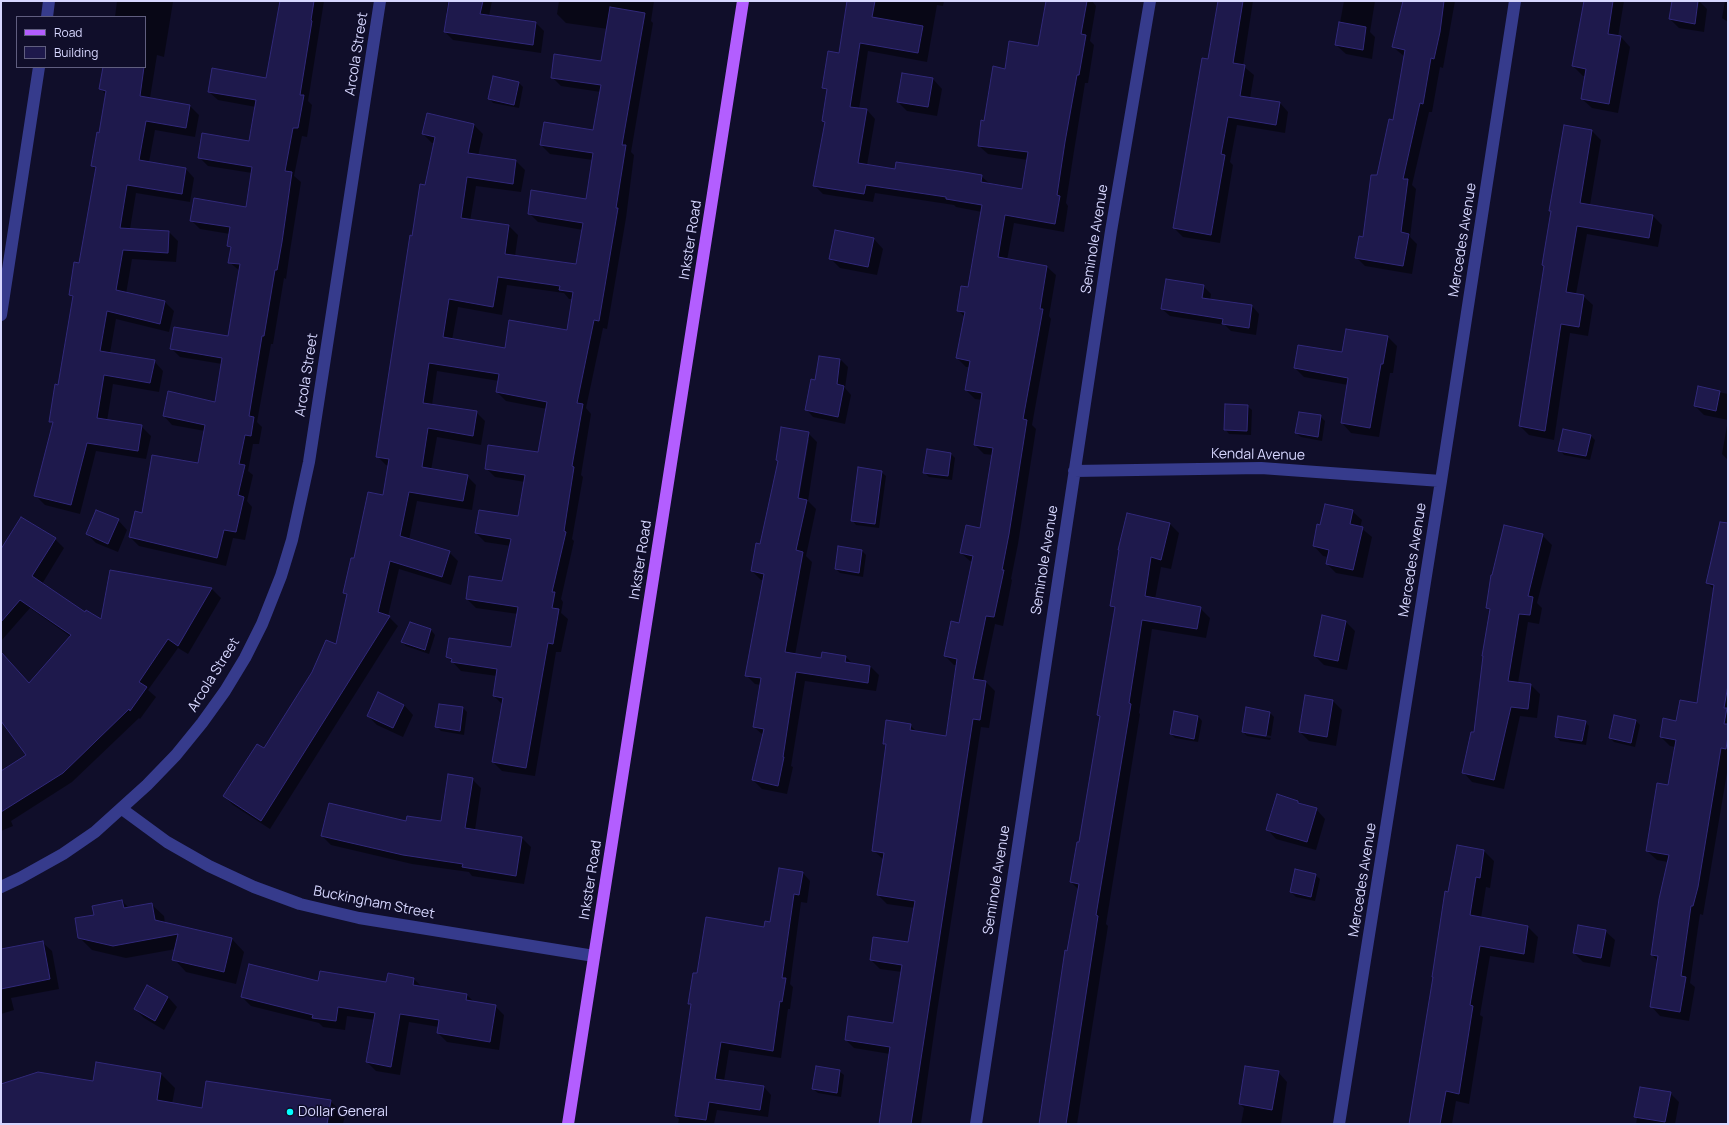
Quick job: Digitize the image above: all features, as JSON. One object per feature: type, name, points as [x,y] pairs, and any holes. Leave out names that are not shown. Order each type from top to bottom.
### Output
[{"type":"main road","name":"Inkster Road","points":[[568,1124],[743,1]]},
{"type":"street","points":[[47,16],[49,1]]},
{"type":"street","name":"Arcola Street","points":[[122,809],[166,765],[196,730],[225,691],[245,658],[281,576],[292,540],[309,462],[380,1]]},
{"type":"street","name":"Seminole Avenue","points":[[976,1124],[1111,231],[1150,1]]},
{"type":"street","name":"Mercedes Avenue","points":[[1339,1124],[1441,481],[1515,1]]},
{"type":"street","points":[[1,315],[39,68]]},
{"type":"street","name":"Kendal Avenue","points":[[1074,471],[1261,468],[1441,481]]},
{"type":"street","points":[[1,886],[20,878],[63,854],[95,832],[122,809]]},
{"type":"street","name":"Buckingham Street","points":[[122,809],[167,842],[209,866],[254,887],[300,904],[359,918],[594,956]]},
{"type":"building","points":[[280,1],[314,1],[300,95],[304,95],[298,128],[293,128],[285,171],[292,172],[282,242],[277,270],[275,270],[264,336],[262,336],[249,416],[254,417],[251,436],[245,435],[239,464],[245,465],[238,495],[244,497],[236,532],[224,530],[217,558],[129,537],[135,511],[142,513],[152,455],[198,463],[205,425],[163,416],[168,391],[215,402],[222,358],[170,349],[174,327],[228,336],[240,264],[228,263],[231,247],[227,246],[230,227],[190,221],[194,198],[246,207],[252,167],[198,158],[202,133],[249,141],[256,100],[208,92],[212,68],[266,78]]},
{"type":"building","points":[[449,1],[483,1],[480,14],[536,22],[533,45],[444,32]]},
{"type":"building","points":[[847,1],[875,1],[872,17],[923,26],[918,53],[860,43],[850,107],[867,109],[858,163],[895,169],[896,162],[958,171],[982,175],[981,182],[1022,189],[1028,152],[978,146],[981,120],[984,121],[993,66],[1005,69],[1009,41],[1038,46],[1046,1],[1087,1],[1081,34],[1086,35],[1065,142],[1057,195],[1060,196],[1055,224],[1005,215],[998,257],[1047,266],[1040,309],[1043,309],[1023,419],[1027,420],[1002,570],[1004,570],[994,617],[986,616],[973,679],[986,681],[980,720],[973,719],[911,1124],[879,1124],[890,1047],[845,1040],[848,1016],[893,1023],[902,965],[870,960],[873,937],[908,942],[915,901],[877,895],[884,853],[872,851],[886,744],[883,744],[886,720],[911,724],[910,730],[946,736],[957,659],[944,656],[951,621],[959,623],[973,556],[960,553],[966,525],[980,528],[993,448],[974,445],[982,393],[965,390],[970,361],[956,358],[965,312],[957,311],[961,286],[968,287],[982,205],[946,199],[946,197],[866,185],[864,194],[813,186],[825,122],[822,121],[827,89],[822,88],[828,51],[839,53]]},
{"type":"building","points":[[1218,1],[1243,1],[1233,63],[1245,65],[1240,96],[1280,102],[1276,125],[1228,117],[1221,154],[1225,155],[1211,235],[1173,228],[1202,58],[1208,59]]},
{"type":"building","points":[[1403,1],[1444,1],[1440,32],[1434,59],[1431,58],[1423,104],[1420,103],[1403,179],[1408,179],[1401,232],[1409,234],[1403,266],[1355,258],[1359,236],[1363,237],[1371,175],[1377,175],[1389,119],[1393,120],[1405,50],[1392,47]]},
{"type":"building","points":[[1584,1],[1613,1],[1608,34],[1621,36],[1609,104],[1581,99],[1586,69],[1572,66]]},
{"type":"building","points":[[1672,1],[1698,1],[1695,24],[1669,19]]},
{"type":"building","points":[[610,7],[645,13],[622,145],[626,145],[616,208],[618,208],[599,321],[594,320],[577,403],[583,404],[572,466],[574,467],[564,531],[566,532],[552,592],[555,592],[552,608],[559,609],[553,644],[548,643],[526,768],[492,762],[503,698],[493,696],[497,669],[451,662],[452,659],[446,657],[449,638],[511,647],[518,607],[466,599],[469,576],[502,581],[511,539],[475,533],[479,510],[518,516],[525,475],[485,469],[488,445],[538,452],[547,402],[496,392],[499,374],[429,363],[423,403],[477,411],[473,436],[428,428],[422,467],[468,475],[463,501],[409,492],[400,536],[450,551],[442,577],[390,561],[378,612],[390,616],[261,821],[223,796],[257,744],[264,748],[312,672],[326,640],[336,644],[347,594],[343,593],[351,558],[354,558],[368,492],[383,495],[389,459],[376,457],[410,235],[412,236],[420,184],[425,185],[435,137],[422,134],[427,113],[474,124],[468,153],[516,160],[513,184],[467,177],[461,218],[509,225],[505,254],[576,264],[583,223],[528,214],[531,190],[586,199],[593,153],[540,145],[544,122],[593,130],[601,85],[551,78],[554,54],[601,61]],"holes":[[[498,277],[560,286],[559,290],[573,292],[567,330],[509,320],[505,348],[443,337],[449,299],[493,307]]]},
{"type":"building","points":[[1339,22],[1366,27],[1363,50],[1335,45]]},
{"type":"building","points":[[103,68],[144,68],[140,96],[190,105],[186,128],[146,121],[139,160],[186,168],[182,194],[127,185],[120,228],[169,231],[168,253],[123,250],[116,290],[165,301],[160,324],[107,311],[100,351],[155,360],[150,383],[104,375],[97,418],[142,425],[138,451],[87,443],[71,505],[34,496],[53,422],[49,422],[55,384],[58,385],[73,296],[69,295],[74,262],[79,263],[96,167],[91,166],[97,132],[99,133],[106,91],[99,89]]},
{"type":"building","points":[[902,73],[933,78],[928,107],[897,102]]},
{"type":"building","points":[[493,76],[519,82],[514,105],[488,99]]},
{"type":"building","points":[[1564,125],[1592,130],[1580,203],[1653,215],[1649,238],[1577,226],[1566,292],[1584,295],[1579,327],[1561,324],[1545,431],[1519,426],[1544,266],[1542,265],[1551,211],[1549,211]]},
{"type":"building","points":[[835,230],[874,238],[868,267],[829,259]]},
{"type":"building","points":[[1166,279],[1204,285],[1202,298],[1252,305],[1249,328],[1222,324],[1223,319],[1161,309]]},
{"type":"building","points":[[1346,329],[1388,336],[1383,364],[1381,364],[1370,428],[1341,423],[1348,378],[1294,368],[1298,345],[1342,352]]},
{"type":"building","points":[[819,356],[840,359],[837,384],[844,386],[838,417],[805,410],[811,379],[815,380]]},
{"type":"building","points":[[1698,386],[1720,391],[1716,411],[1694,406]]},
{"type":"building","points":[[1225,404],[1248,405],[1247,431],[1224,430]]},
{"type":"building","points":[[1299,412],[1321,415],[1318,437],[1295,433]]},
{"type":"building","points":[[781,427],[809,432],[798,498],[807,500],[796,550],[803,552],[785,652],[821,658],[822,652],[846,656],[845,662],[870,666],[868,683],[796,672],[784,757],[778,786],[752,780],[764,729],[753,727],[761,678],[745,676],[764,574],[751,571],[756,543],[760,544],[778,461],[776,460]]},
{"type":"building","points":[[1563,429],[1591,435],[1586,456],[1558,451]]},
{"type":"building","points":[[927,449],[951,453],[948,476],[923,473]]},
{"type":"building","points":[[858,467],[882,471],[875,524],[851,521]]},
{"type":"building","points":[[1325,504],[1353,510],[1350,524],[1363,527],[1353,570],[1326,564],[1329,550],[1313,546],[1317,524],[1320,525]]},
{"type":"building","points":[[96,510],[119,519],[108,544],[86,534]]},
{"type":"building","points":[[1127,513],[1170,523],[1161,560],[1151,557],[1145,596],[1201,607],[1197,629],[1142,620],[1129,703],[1131,704],[1096,915],[1098,916],[1066,1124],[1039,1124],[1065,950],[1067,951],[1079,884],[1070,882],[1077,842],[1079,842],[1100,716],[1097,715],[1115,607],[1110,606],[1118,550]]},
{"type":"building","points":[[21,517],[56,538],[32,576],[85,612],[86,610],[101,619],[110,570],[212,588],[178,646],[168,639],[139,682],[147,687],[130,711],[129,709],[63,773],[1,812],[1,771],[26,755],[1,721],[1,652],[29,683],[71,635],[20,600],[1,622],[1,549]]},
{"type":"building","points":[[1720,522],[1728,523],[1728,685],[1724,708],[1727,708],[1724,724],[1728,724],[1728,736],[1726,749],[1721,748],[1698,887],[1693,906],[1691,906],[1681,976],[1686,977],[1680,1012],[1650,1007],[1658,956],[1651,955],[1659,899],[1669,855],[1646,851],[1657,783],[1668,785],[1676,740],[1660,737],[1663,718],[1676,721],[1680,700],[1697,703],[1714,585],[1706,583]]},
{"type":"building","points":[[1504,525],[1543,534],[1528,596],[1533,597],[1530,615],[1519,614],[1508,681],[1531,684],[1528,709],[1511,707],[1494,780],[1462,773],[1471,732],[1474,732],[1482,656],[1490,609],[1486,608],[1491,575]]},
{"type":"building","points":[[838,546],[862,550],[859,573],[835,569]]},
{"type":"building","points":[[1322,615],[1346,621],[1338,661],[1314,656]]},
{"type":"building","points":[[410,622],[431,629],[425,650],[401,642]]},
{"type":"building","points":[[378,692],[404,705],[393,728],[367,716]]},
{"type":"building","points":[[1305,695],[1333,700],[1327,737],[1299,732]]},
{"type":"building","points":[[439,704],[463,707],[460,731],[435,727]]},
{"type":"building","points":[[1246,707],[1270,712],[1266,736],[1242,732]]},
{"type":"building","points":[[1174,711],[1198,716],[1194,739],[1170,734]]},
{"type":"building","points":[[1614,715],[1636,720],[1631,743],[1609,738]]},
{"type":"building","points":[[1558,716],[1586,721],[1582,741],[1555,737]]},
{"type":"building","points":[[448,774],[473,778],[465,828],[522,837],[516,876],[462,867],[463,864],[403,855],[321,836],[329,803],[406,821],[407,816],[441,821]]},
{"type":"building","points":[[1277,794],[1298,801],[1298,803],[1317,808],[1307,842],[1266,830]]},
{"type":"building","points":[[1457,845],[1484,850],[1480,878],[1476,877],[1470,915],[1528,926],[1524,954],[1480,946],[1470,1005],[1473,1006],[1459,1094],[1446,1091],[1440,1124],[1409,1124],[1433,977],[1445,891],[1448,892]]},
{"type":"building","points":[[779,868],[803,872],[799,895],[794,894],[782,978],[786,978],[782,1002],[780,1001],[773,1051],[721,1042],[715,1079],[764,1086],[760,1110],[709,1102],[706,1120],[675,1116],[691,1004],[688,1004],[693,973],[697,973],[706,917],[764,927],[765,921],[770,922]]},
{"type":"building","points":[[1295,869],[1316,874],[1311,897],[1290,892]]},
{"type":"building","points":[[122,900],[124,908],[152,903],[155,920],[232,938],[224,972],[172,960],[178,934],[113,946],[78,938],[75,918],[94,915],[92,906]]},
{"type":"building","points":[[1578,925],[1606,930],[1601,958],[1573,953]]},
{"type":"building","points":[[43,941],[50,979],[1,989],[1,949]]},
{"type":"building","points":[[249,964],[318,981],[320,971],[386,982],[388,973],[414,978],[413,985],[467,994],[466,1000],[496,1005],[490,1042],[437,1033],[439,1020],[400,1014],[391,1067],[366,1062],[375,1013],[338,1007],[336,1021],[312,1018],[313,1015],[241,997]]},
{"type":"building","points":[[147,985],[168,997],[155,1021],[134,1009]]},
{"type":"building","points":[[96,1062],[161,1073],[157,1100],[202,1108],[206,1081],[331,1100],[327,1124],[1,1124],[1,1084],[38,1072],[93,1081]]},
{"type":"building","points":[[816,1066],[840,1070],[837,1093],[812,1089]]},
{"type":"building","points":[[1245,1066],[1279,1071],[1272,1110],[1239,1104]]},
{"type":"building","points":[[1640,1087],[1671,1092],[1665,1122],[1634,1117]]},
{"type":"place","name":"Dollar General","points":[[290,1112]]}]
